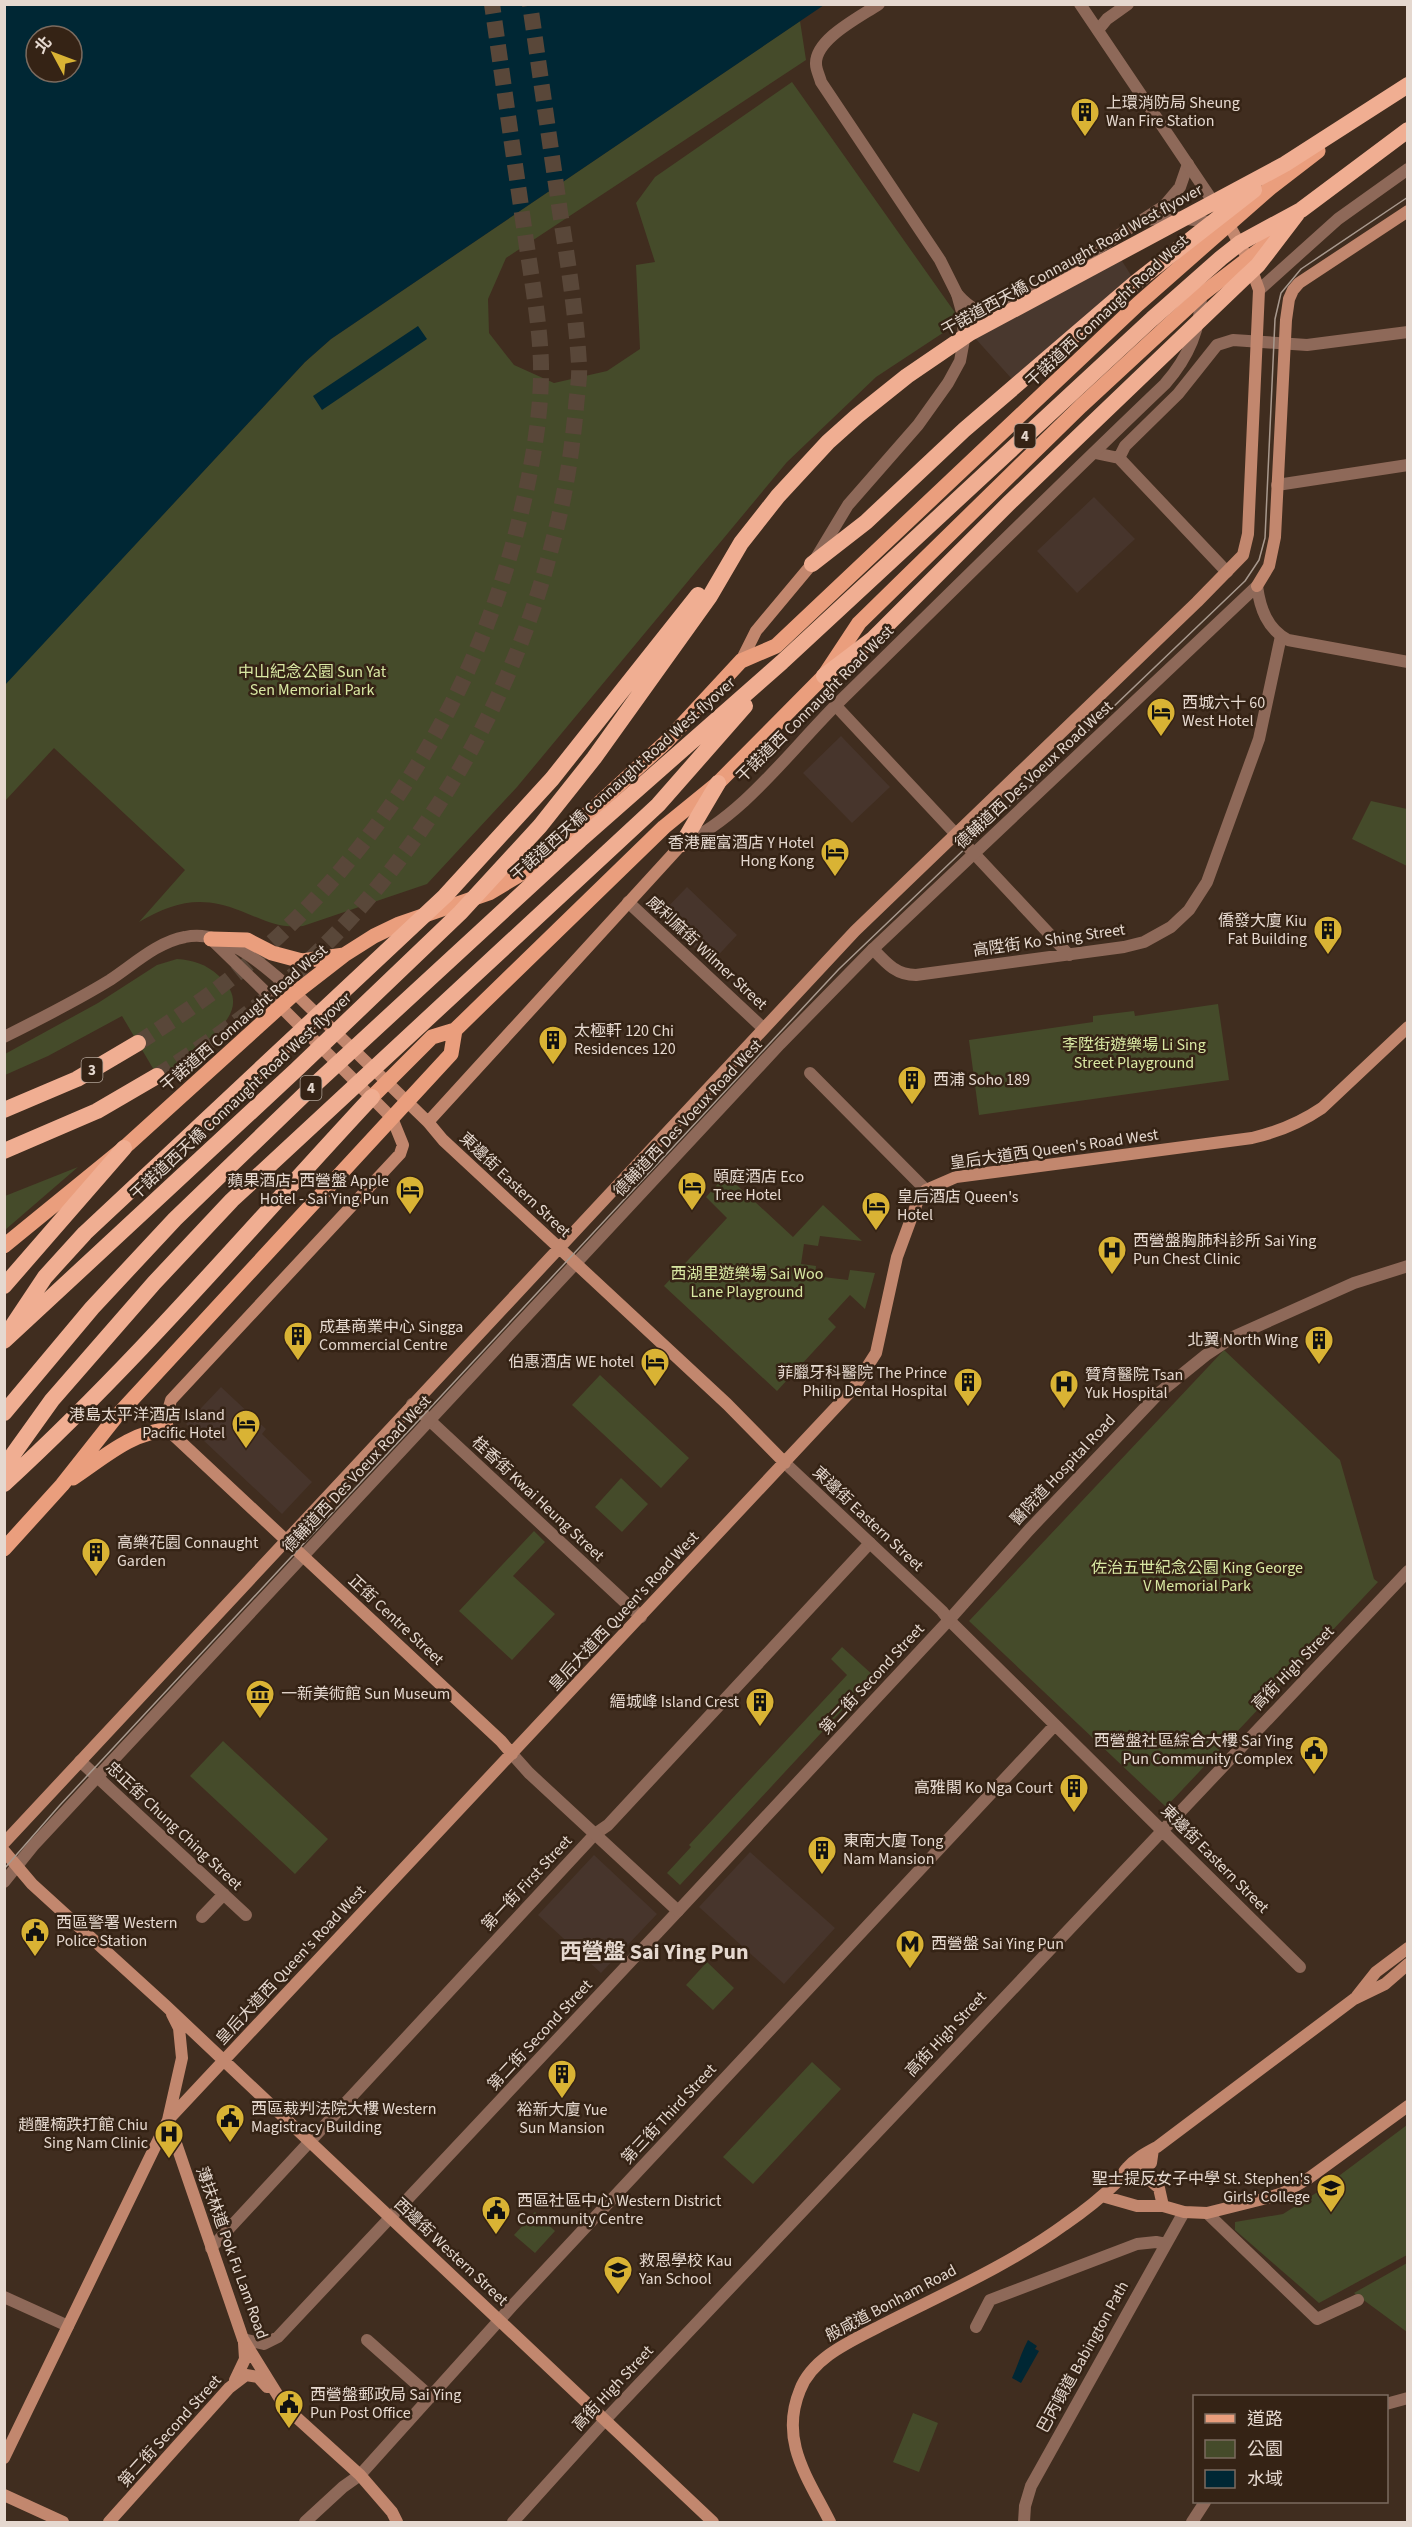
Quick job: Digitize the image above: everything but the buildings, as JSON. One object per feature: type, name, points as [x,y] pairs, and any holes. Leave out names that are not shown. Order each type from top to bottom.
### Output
[{"type":"highway","name":"4","points":[[1285,164],[1407,87]]},
{"type":"highway","name":"4","points":[[1301,210],[1407,130]]},
{"type":"highway","points":[[812,564],[866,522],[964,430],[1135,283],[1285,164]]},
{"type":"highway","name":"干諾道西天橋 Connaught Road West flyover","points":[[4,1341],[296,1070],[460,913],[540,826],[594,758],[710,596],[741,543],[778,496],[828,442],[907,376],[970,333],[1285,164]]},
{"type":"highway","points":[[824,675],[873,639],[1008,504],[1258,265],[1301,210]]},
{"type":"highway","name":"干諾道西天橋 Connaught Road West flyover","points":[[4,1413],[92,1308],[212,1184],[310,1089],[580,840],[782,662],[1152,319],[1240,243],[1301,210]]},
{"type":"highway","points":[[4,1341],[45,1276],[62,1256],[111,1207],[394,945],[478,861],[552,779],[741,543]]},
{"type":"highway","points":[[4,1467],[67,1383],[154,1282],[232,1200],[671,793],[782,662]]},
{"type":"highway","points":[[682,844],[718,783]]},
{"type":"highway","name":"3","points":[[4,1110],[76,1078],[138,1043]]},
{"type":"highway","name":"3","points":[[4,1151],[97,1111],[157,1076]]},
{"type":"highway","points":[[4,1484],[73,1420],[195,1292],[372,1097]]},
{"type":"highway","points":[[4,1286],[124,1148]]},
{"type":"main road","name":"干諾道西 Connaught Road West","points":[[741,661],[776,646],[1138,304],[1270,188],[1318,150],[1407,87]]},
{"type":"main road","name":"干諾道西 Connaught Road West","points":[[372,1097],[432,1037],[455,1030],[664,827],[718,783],[824,675],[859,623],[1089,399],[1201,295],[1407,139]]},
{"type":"main road","points":[[1285,344],[1286,320],[1293,290],[1299,283],[1407,211]]},
{"type":"main road","points":[[1229,225],[1248,259],[1259,290],[1257,341]]},
{"type":"main road","name":"德輔道西 Des Voeux Road West","points":[[4,1843],[855,931],[1243,555],[1248,534],[1257,341]]},
{"type":"main road","name":"德輔道西 Des Voeux Road West","points":[[1257,586],[1269,566],[1272,554],[1285,344]]},
{"type":"main road","name":"干諾道西 Connaught Road West","points":[[4,1246],[124,1148],[295,993],[344,955],[374,936],[399,924],[489,893],[524,872],[666,742],[741,661],[756,632],[812,564]]},
{"type":"main road","name":"干諾道西 Connaught Road West","points":[[428,1122],[682,844]]},
{"type":"main road","points":[[211,939],[247,940],[272,953],[302,961],[344,955]]},
{"type":"main road","name":"東邊街 Eastern Street","points":[[295,993],[428,1122],[443,1140],[727,1404],[785,1463]]},
{"type":"main road","points":[[62,1485],[134,1438],[150,1430],[168,1430],[166,1418],[171,1400],[400,1154],[403,1145],[402,1137],[392,1118],[281,1006]]},
{"type":"main road","name":"皇后大道西 Queen's Road West","points":[[4,2458],[168,2121],[853,1389],[876,1353],[897,1257],[918,1200],[926,1190],[965,1176],[1271,1134],[1306,1119],[1322,1108],[1407,1028]]},
{"type":"main road","points":[[4,1549],[62,1485],[115,1418],[451,1054],[455,1030]]},
{"type":"main road","name":"正街 Centre Street","points":[[168,1430],[512,1754]]},
{"type":"main road","name":"西邊街 Western Street","points":[[4,1851],[32,1884],[166,2006],[713,2523]]},
{"type":"main road","name":"般咸道 Bonham Road","points":[[1354,1999],[1376,1971],[1407,1948]]},
{"type":"main road","name":"般咸道 Bonham Road","points":[[830,2523],[798,2459],[792,2434],[795,2403],[801,2387],[814,2368],[846,2344],[1027,2249],[1064,2225],[1102,2196],[1144,2153],[1153,2149],[1354,1999],[1385,1984],[1407,1964]]},
{"type":"main road","name":"西邊街 Western Street","points":[[166,2006],[178,2028],[182,2058],[168,2121]]},
{"type":"main road","points":[[1102,2196],[1143,2207],[1163,2206],[1184,2212],[1207,2212],[1267,2198],[1297,2186],[1407,2106]]},
{"type":"main road","name":"薄扶林道 Pok Fu Lam Road","points":[[168,2121],[243,2339],[285,2407],[360,2475],[392,2512],[397,2523]]},
{"type":"main road","name":"般咸道 Bonham Road","points":[[1140,2172],[1151,2163],[1153,2149]]},
{"type":"main road","points":[[1124,2175],[1140,2172],[1159,2188],[1163,2206]]},
{"type":"main road","points":[[229,2388],[242,2369],[243,2339]]},
{"type":"main road","name":"第二街 Second Street","points":[[110,2523],[229,2388],[246,2375],[252,2374],[258,2377],[285,2407]]},
{"type":"main road","points":[[4,2495],[63,2523]]},
{"type":"street","points":[[812,564],[848,505],[918,425],[951,377],[960,361],[964,340],[962,312],[957,294],[940,260],[821,82],[816,64],[819,48],[879,4]]},
{"type":"street","points":[[1080,4],[1229,225]]},
{"type":"street","points":[[1098,30],[1107,19],[1128,4]]},
{"type":"street","points":[[957,294],[967,306],[978,311],[991,313],[1002,310],[1164,206],[1180,187],[1188,164]]},
{"type":"street","points":[[1259,290],[1338,219],[1407,169]]},
{"type":"street","points":[[1138,221],[1174,217],[1229,225]]},
{"type":"street","name":"干諾道西 Connaught Road West","points":[[682,844],[699,837],[737,808],[836,706],[1165,384],[1182,363],[1195,336],[1201,312],[1201,295]]},
{"type":"street","points":[[1119,458],[1125,446],[1178,394],[1217,345],[1233,340],[1307,345],[1407,332]]},
{"type":"street","points":[[1095,453],[1119,458],[1227,572]]},
{"type":"street","points":[[1277,485],[1407,465]]},
{"type":"street","points":[[1257,586],[1265,617],[1281,636],[1296,642],[1407,662]]},
{"type":"street","name":"德輔道西 Des Voeux Road West","points":[[4,1882],[16,1865],[97,1776],[774,1050],[873,949],[1257,586]]},
{"type":"street","name":"高陞街 Ko Shing Street","points":[[873,949],[893,969],[909,975],[1124,947],[1154,938],[1181,918],[1202,892],[1213,870],[1259,739],[1281,636]]},
{"type":"street","points":[[836,706],[1069,955]]},
{"type":"street","name":"威利麻街 Wilmer Street","points":[[628,902],[763,1028]]},
{"type":"street","points":[[4,1037],[109,980],[143,957],[183,937],[196,936],[242,948],[295,993]]},
{"type":"street","points":[[211,939],[281,1006]]},
{"type":"street","points":[[810,1073],[926,1190]]},
{"type":"street","name":"醫院道 Hospital Road","points":[[949,1620],[1106,1447],[1159,1393],[1206,1355],[1233,1337],[1343,1288],[1383,1272],[1407,1266]]},
{"type":"street","name":"桂香街 Kwai Heung Street","points":[[412,1404],[641,1617]]},
{"type":"street","name":"東邊街 Eastern Street","points":[[785,1463],[942,1611],[1300,1967]]},
{"type":"street","name":"第一街 First Street","points":[[211,2248],[595,1834],[608,1825],[870,1543]]},
{"type":"street","name":"高街 High Street","points":[[513,2523],[606,2420],[1407,1571]]},
{"type":"street","name":"第二街 Second Street","points":[[243,2339],[264,2344],[278,2337],[949,1620]]},
{"type":"street","name":"第三街 Third Street","points":[[305,2523],[343,2487],[360,2475],[500,2320],[1055,1725]]},
{"type":"street","name":"正街 Centre Street","points":[[512,1754],[678,1911]]},
{"type":"street","name":"忠正街 Chung Ching Street","points":[[81,1761],[246,1915]]},
{"type":"street","points":[[202,1917],[224,1894]]},
{"type":"street","name":"巴丙頓道 Babington Path","points":[[1024,2523],[1025,2506],[1031,2486],[1184,2212]]},
{"type":"street","points":[[1207,2212],[1317,2319],[1358,2300]]},
{"type":"street","points":[[976,2327],[990,2300],[1137,2244],[1156,2242],[1166,2244]]},
{"type":"street","points":[[4,2297],[68,2326]]},
{"type":"street","points":[[367,2340],[430,2397]]},
{"type":"street","points":[[1388,2403],[1407,2398]]},
{"type":"street","points":[[1192,2523],[1204,2503]]},
{"type":"shaded area","points":[[1110,242],[1134,280],[1021,389],[975,338]]},
{"type":"shaded area","points":[[1094,497],[1135,539],[1077,593],[1037,551]]},
{"type":"shaded area","points":[[841,736],[890,787],[852,823],[803,773]]},
{"type":"shaded area","points":[[687,887],[737,935],[711,963],[660,915]]},
{"type":"shaded area","name":"港島太平洋酒店 Island Pacific Hotel","points":[[221,1387],[266,1429],[262,1434],[312,1482],[282,1514],[186,1424]]},
{"type":"shaded area","points":[[750,1852],[835,1928],[784,1984],[699,1907]]},
{"type":"shaded area","points":[[594,1855],[657,1914],[601,1973],[538,1915]]},
{"type":"green space","name":"中山紀念公園 Sun Yat Sen Memorial Park","points":[[800,21],[806,60],[506,258],[488,299],[489,333],[514,365],[554,383],[607,371],[640,349],[636,265],[655,262],[636,203],[655,177],[792,82],[961,321],[876,377],[787,462],[517,787],[427,884],[303,926],[279,925],[227,906],[201,902],[177,905],[139,922],[185,870],[54,748],[5,801],[4,685],[305,362],[331,339]]},
{"type":"green space","points":[[1371,801],[1407,809],[1407,866],[1352,839]]},
{"type":"green space","points":[[177,959],[199,963],[209,968],[230,990],[233,1003],[230,1015],[222,1026],[176,1068],[164,1087],[122,1016],[48,1056],[5,1075],[5,1054],[98,1003],[157,965]]},
{"type":"green space","name":"李陞街遊樂場 Li Sing Street Playground","points":[[1218,1004],[1229,1080],[979,1115],[969,1040],[1093,1022],[1093,1016],[1134,1011],[1135,1016]]},
{"type":"green space","points":[[78,1167],[5,1230],[5,1196]]},
{"type":"green space","name":"西湖里遊樂場 Sai Woo Lane Playground","points":[[726,1175],[793,1237],[823,1205],[862,1241],[820,1236],[818,1246],[804,1244],[801,1264],[816,1266],[815,1276],[848,1280],[850,1270],[875,1273],[865,1309],[850,1295],[828,1319],[836,1327],[777,1391],[664,1286],[727,1218],[706,1197]]},
{"type":"green space","name":"佐治五世紀念公園 King George V Memorial Park","points":[[1224,1350],[1340,1460],[1374,1579],[1378,1582],[1166,1807],[969,1621]]},
{"type":"green space","points":[[600,1375],[689,1458],[661,1488],[572,1405]]},
{"type":"green space","points":[[621,1478],[648,1504],[622,1532],[595,1507]]},
{"type":"green space","points":[[534,1531],[545,1542],[513,1576],[555,1614],[512,1660],[459,1611]]},
{"type":"green space","points":[[842,1647],[874,1676],[680,1885],[667,1873],[691,1847],[689,1845],[847,1675],[831,1659]]},
{"type":"green space","points":[[223,1741],[328,1839],[295,1874],[190,1776]]},
{"type":"green space","points":[[707,1962],[734,1988],[713,2010],[686,1985]]},
{"type":"green space","points":[[812,2062],[841,2089],[753,2184],[723,2157]]},
{"type":"green space","name":"聖士提反女子中學 St. Stephen's Girls' College","points":[[1407,2125],[1407,2255],[1319,2303],[1235,2230],[1235,2222],[1283,2214],[1316,2193]]},
{"type":"green space","points":[[535,2212],[555,2231],[535,2253],[514,2235]]},
{"type":"green space","points":[[1407,2263],[1407,2332],[1354,2293]]},
{"type":"green space","points":[[913,2413],[938,2423],[919,2472],[893,2462]]},
{"type":"water","points":[[5,4],[824,4],[331,339],[305,362],[5,685]]},
{"type":"water","points":[[418,326],[427,339],[322,410],[313,396]]},
{"type":"water","points":[[1028,2340],[1037,2346],[1035,2349],[1039,2351],[1021,2383],[1012,2378]]},
{"type":"tunnel","points":[[138,1043],[209,995],[249,963],[297,918],[341,871],[380,820],[416,767],[448,711],[476,652],[499,592],[531,469],[540,405],[541,364],[535,299],[492,4]]},
{"type":"tunnel","points":[[157,1076],[216,1037],[272,994],[322,948],[368,898],[410,845],[448,789],[481,730],[510,669],[534,606],[553,541],[564,491],[572,441],[579,369],[571,288],[530,4]]},
{"type":"tram line","points":[[4,1869],[60,1805],[839,969],[1245,581],[1259,560],[1265,538],[1275,319],[1281,293],[1301,269],[1408,197]]},
{"type":"place","name":"上環消防局 Sheung Wan Fire Station","points":[[1085,138]]},
{"type":"place","name":"西城六十 60 West Hotel","points":[[1161,738]]},
{"type":"place","name":"香港麗富酒店 Y Hotel Hong Kong","points":[[835,878]]},
{"type":"place","name":"僑發大廈 Kiu Fat Building","points":[[1328,956]]},
{"type":"place","name":"太極軒 120 Chi Residences 120","points":[[553,1066]]},
{"type":"place","name":"西浦 Soho 189","points":[[912,1106]]},
{"type":"place","name":"頤庭酒店 Eco Tree Hotel","points":[[692,1212]]},
{"type":"place","name":"蘋果酒店- 西營盤 Apple Hotel - Sai Ying Pun","points":[[410,1216]]},
{"type":"place","name":"皇后酒店 Queen's Hotel","points":[[876,1232]]},
{"type":"place","name":"西營盤胸肺科診所 Sai Ying Pun Chest Clinic","points":[[1112,1276]]},
{"type":"place","name":"成基商業中心 Singga Commercial Centre","points":[[298,1362]]},
{"type":"place","name":"北翼 North Wing","points":[[1319,1366]]},
{"type":"place","name":"伯惠酒店 WE hotel","points":[[655,1388]]},
{"type":"place","name":"菲臘牙科醫院 The Prince Philip Dental Hospital","points":[[968,1408]]},
{"type":"place","name":"贊育醫院 Tsan Yuk Hospital","points":[[1064,1410]]},
{"type":"place","name":"港島太平洋酒店 Island Pacific Hotel","points":[[246,1450]]},
{"type":"place","name":"高樂花園 Connaught Garden","points":[[96,1578]]},
{"type":"place","name":"一新美術館 Sun Museum","points":[[260,1720]]},
{"type":"place","name":"縉城峰 Island Crest","points":[[760,1728]]},
{"type":"place","name":"西營盤社區綜合大樓 Sai Ying Pun Community Complex","points":[[1314,1776]]},
{"type":"place","name":"高雅閣 Ko Nga Court","points":[[1074,1814]]},
{"type":"place","name":"東南大廈 Tong Nam Mansion","points":[[822,1876]]},
{"type":"place","name":"西區警署 Western Police Station","points":[[35,1958]]},
{"type":"place","name":"西營盤 Sai Ying Pun","points":[[910,1970]]},
{"type":"place","name":"裕新大廈 Yue Sun Mansion","points":[[562,2100]]},
{"type":"place","name":"西區裁判法院大樓 Western Magistracy Building","points":[[230,2144]]},
{"type":"place","name":"趙醒楠跌打館 Chiu Sing Nam Clinic","points":[[169,2160]]},
{"type":"place","name":"聖士提反女子中學 St. Stephen's Girls' College","points":[[1331,2214]]},
{"type":"place","name":"西區社區中心 Western District Community Centre","points":[[496,2236]]},
{"type":"place","name":"救恩學校 Kau Yan School","points":[[618,2296]]},
{"type":"place","name":"西營盤郵政局 Sai Ying Pun Post Office","points":[[289,2430]]},
{"type":"district","name":"西營盤 Sai Ying Pun","points":[[654,1952]]}]
